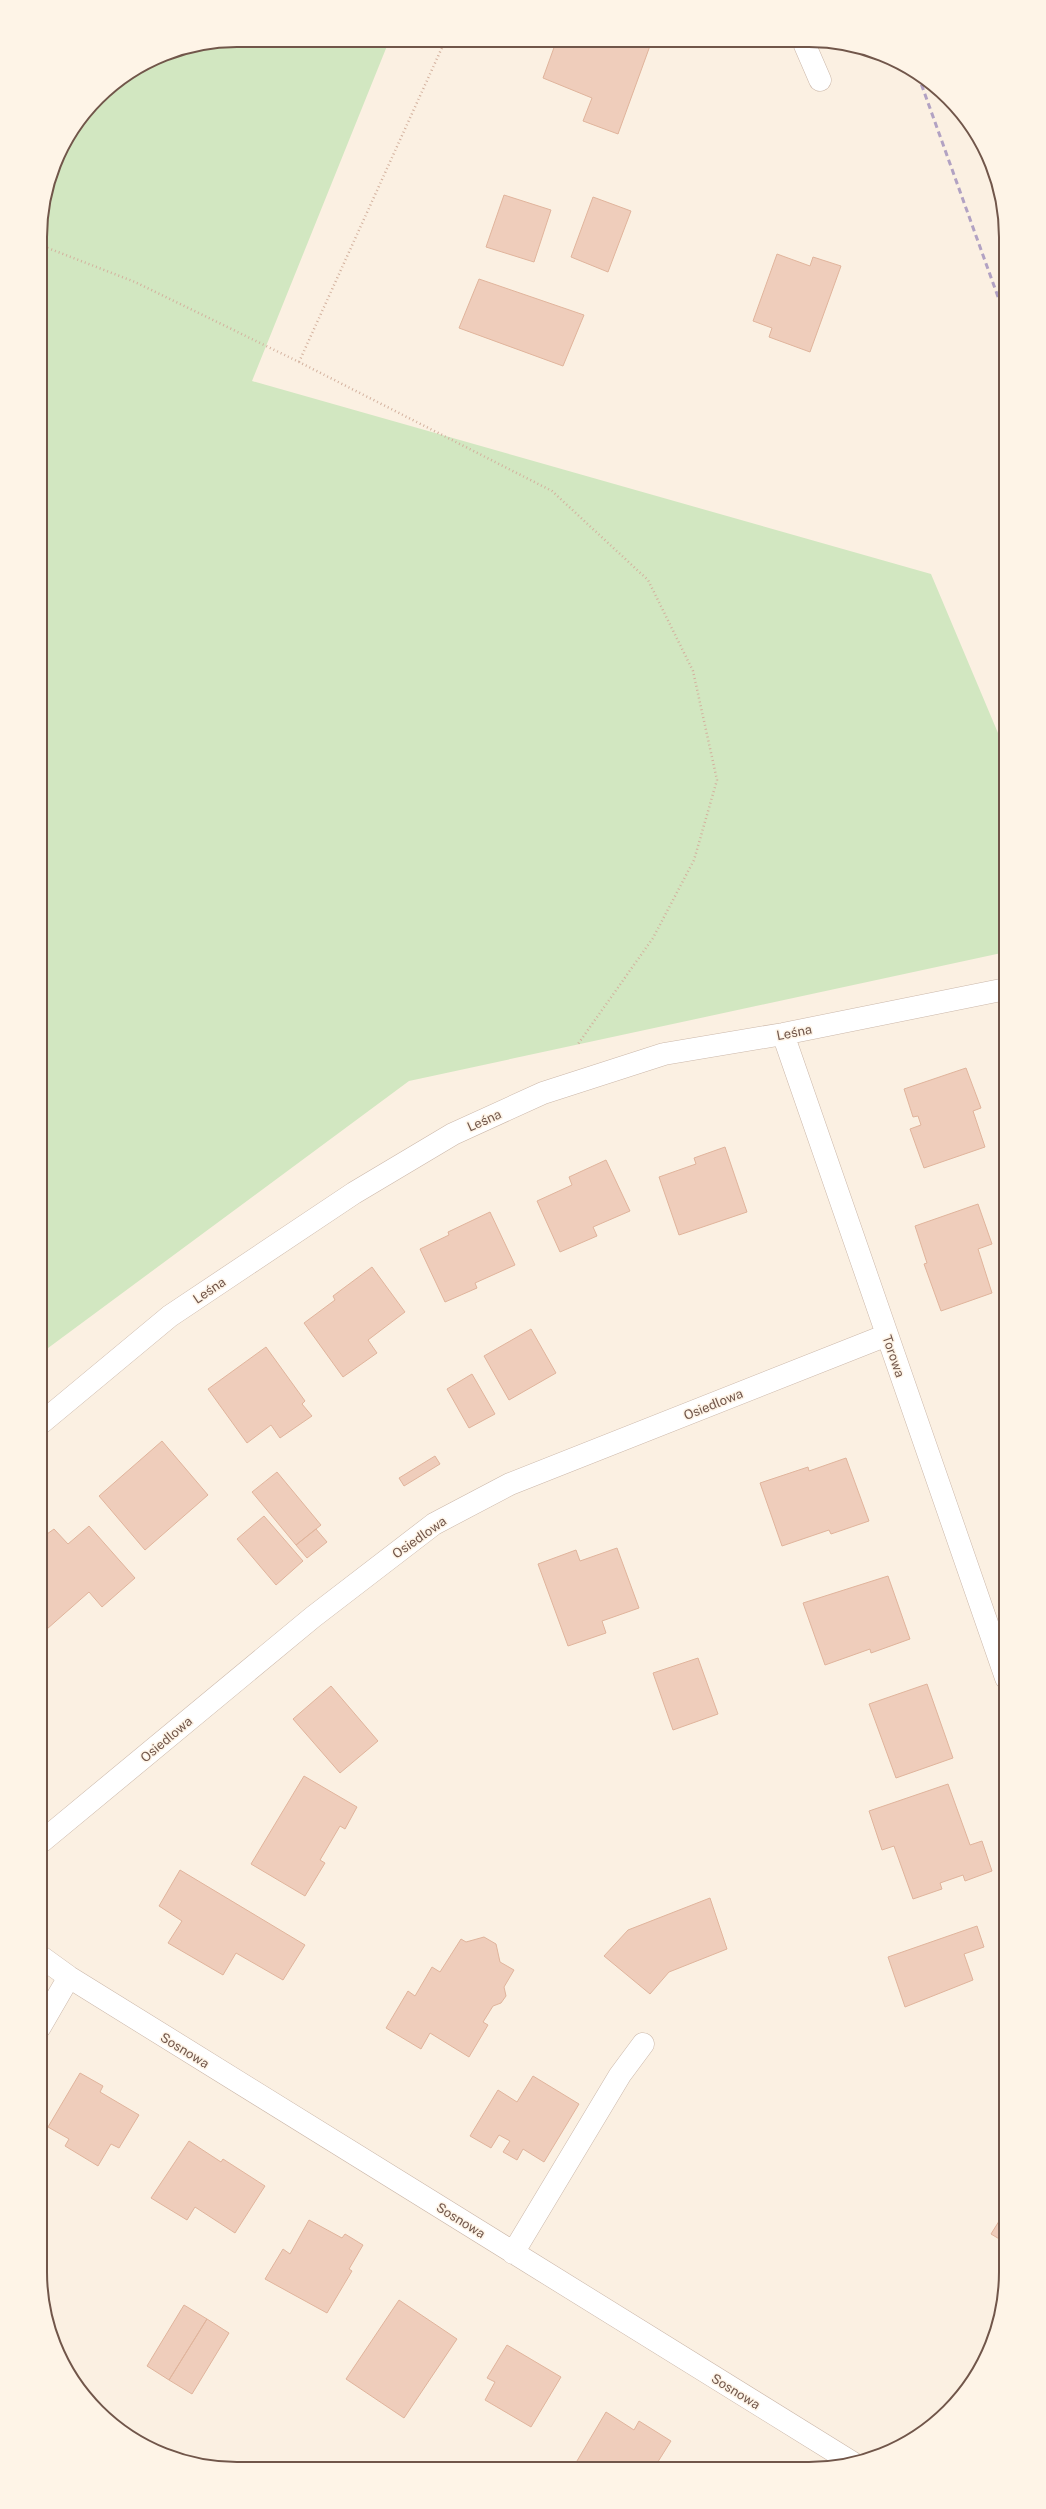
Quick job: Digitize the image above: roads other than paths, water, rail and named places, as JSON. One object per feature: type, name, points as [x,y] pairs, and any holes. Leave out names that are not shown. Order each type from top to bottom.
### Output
[{"type":"street","points":[[805,47],[820,80]]},
{"type":"street","name":"Leśna","points":[[47,1418],[170,1316],[354,1192],[453,1134],[543,1093],[664,1054],[783,1034],[999,990]]},
{"type":"street","name":"Torowa","points":[[783,1034],[999,1658]]},
{"type":"street","name":"Osiedlowa","points":[[47,1837],[313,1617],[434,1524],[510,1484],[887,1335]]},
{"type":"street","name":"Sosnowa","points":[[47,1961],[69,1977],[845,2458]]},
{"type":"street","points":[[47,2015],[69,1977]]},
{"type":"street","points":[[513,2253],[620,2075],[643,2044]]},
{"type":"railway","points":[[921,83],[999,300]]}]
